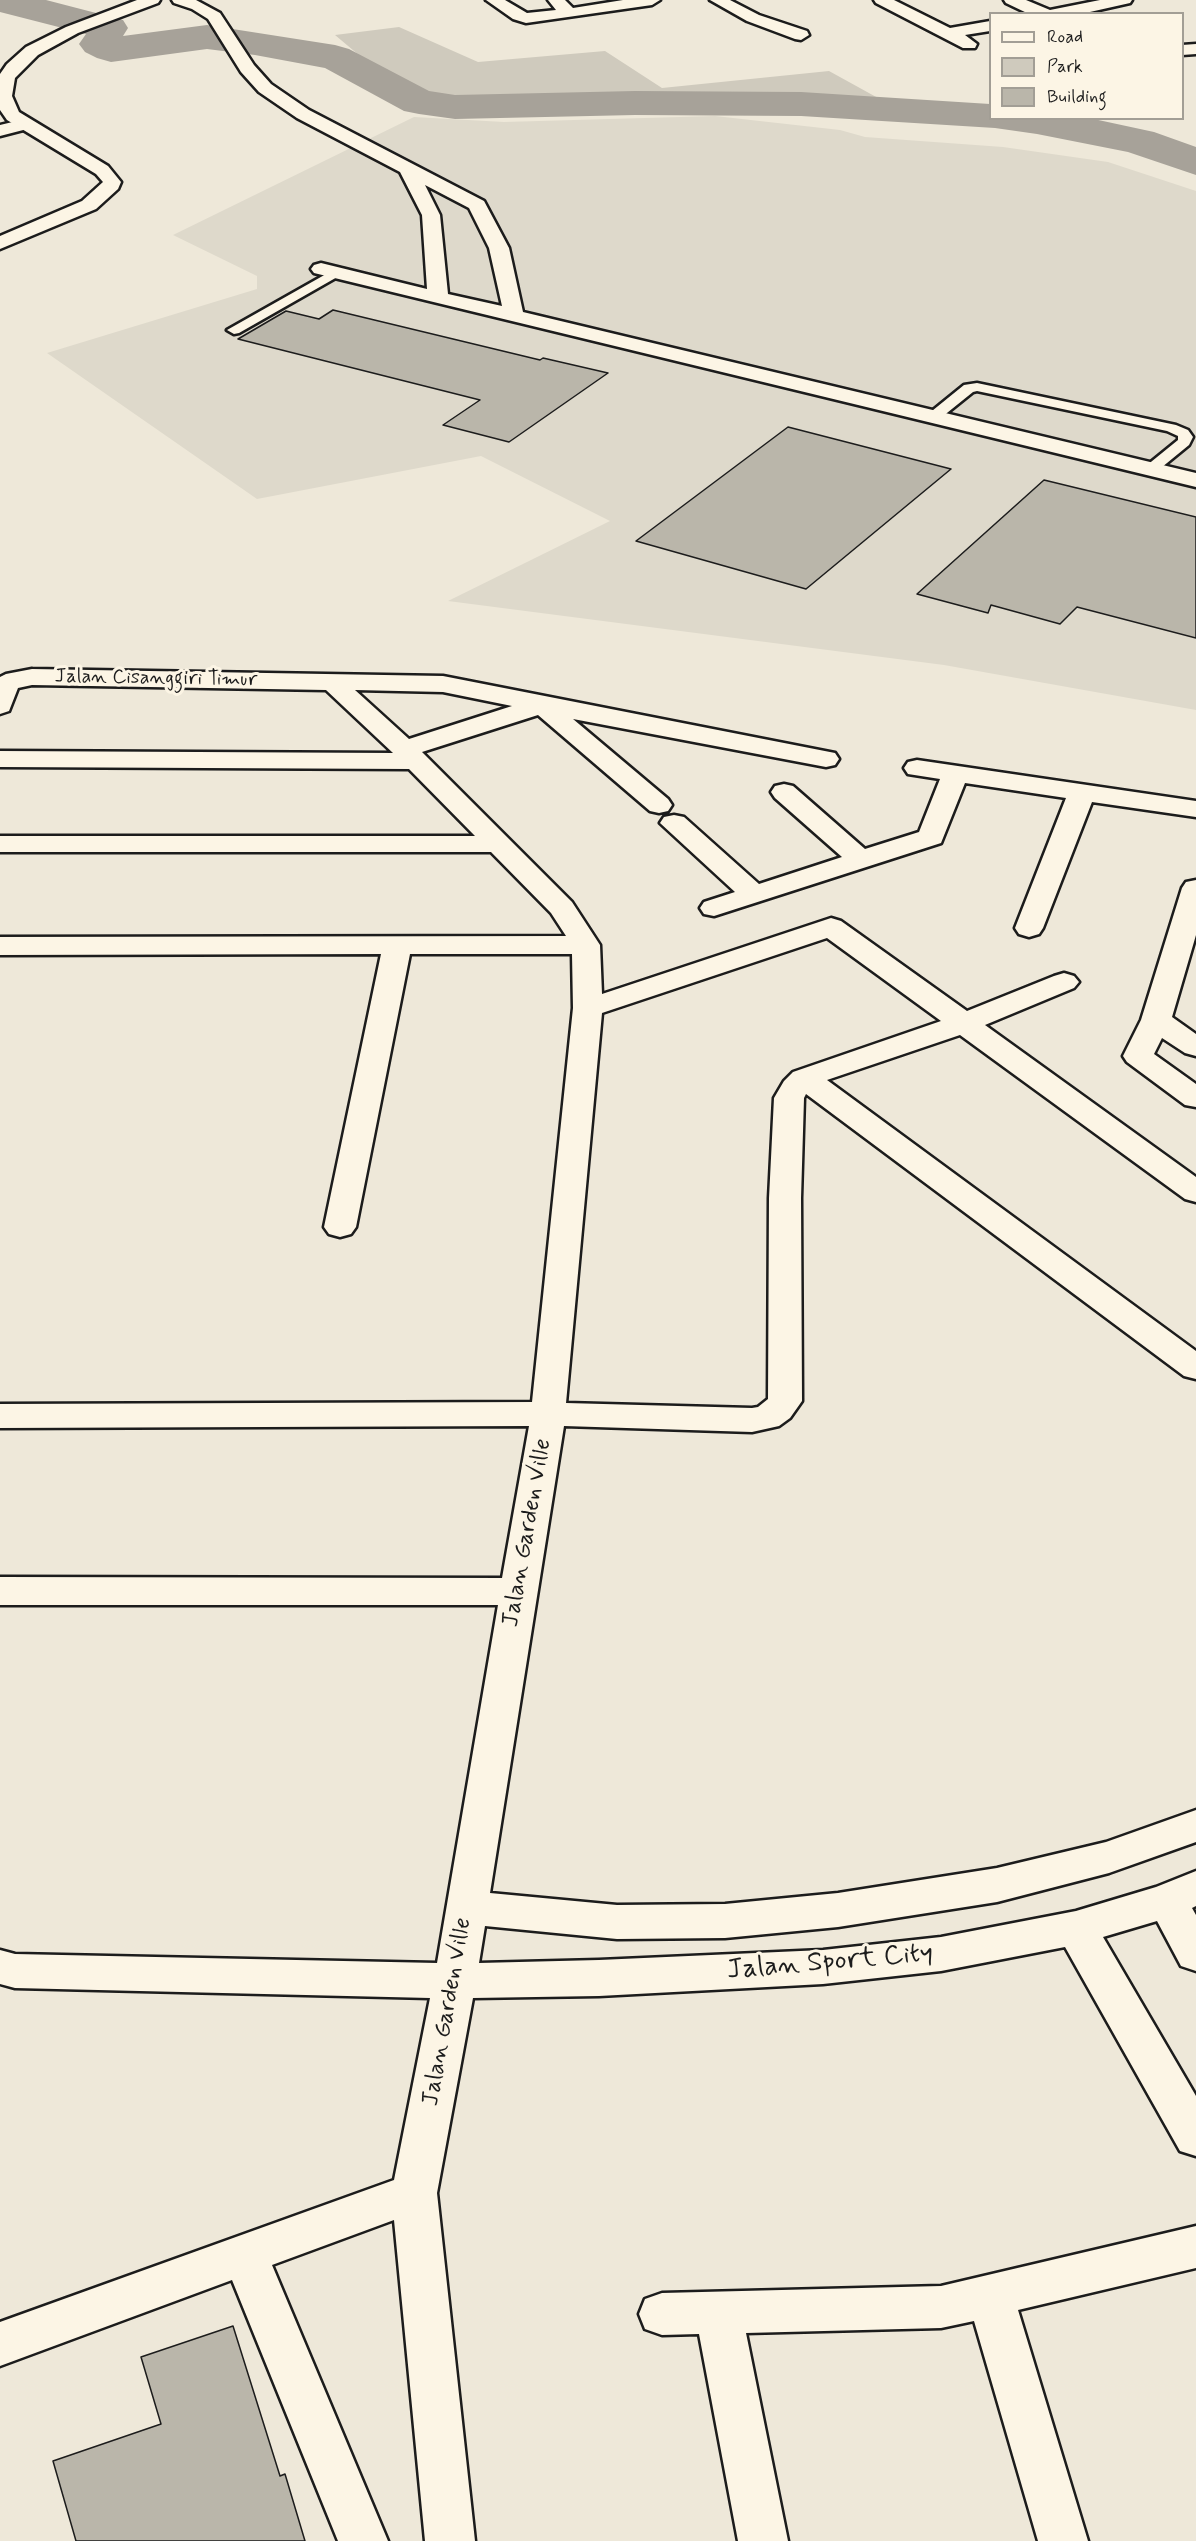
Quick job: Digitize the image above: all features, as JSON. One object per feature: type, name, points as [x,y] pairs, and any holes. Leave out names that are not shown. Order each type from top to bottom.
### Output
[{"type":"street","points":[[0,243],[89,205],[104,195],[112,184],[102,170],[13,116],[5,104],[2,92],[6,78],[13,68],[32,51],[72,30],[152,0]]},
{"type":"street","points":[[180,0],[198,6],[214,16],[247,68],[265,88],[303,114],[477,206],[499,248],[514,317]]},
{"type":"street","points":[[494,0],[526,18],[652,0]]},
{"type":"street","points":[[556,0],[569,13]]},
{"type":"street","points":[[718,0],[753,18],[801,35]]},
{"type":"street","points":[[882,0],[969,44]]},
{"type":"street","points":[[1012,0],[1039,12]]},
{"type":"street","points":[[1065,12],[1124,0]]},
{"type":"street","points":[[949,33],[989,26]]},
{"type":"street","points":[[0,131],[25,124]]},
{"type":"street","points":[[408,170],[431,215],[438,298]]},
{"type":"street","points":[[328,271],[1196,480]]},
{"type":"street","name":"Jalan Cisanggiri Timur","points":[[0,706],[7,684],[24,678],[331,681]]},
{"type":"street","points":[[331,681],[443,684],[826,759]]},
{"type":"street","points":[[331,681],[410,755],[562,908],[586,945],[588,1008],[548,1414],[752,1420],[767,1418],[778,1410],[785,1401],[785,1198],[789,1098],[795,1087],[804,1078],[962,1024],[1064,981]]},
{"type":"street","points":[[0,759],[410,755],[542,705]]},
{"type":"street","points":[[542,705],[755,895]]},
{"type":"street","points":[[917,768],[1196,809]]},
{"type":"street","points":[[714,908],[931,837],[956,773]]},
{"type":"street","points":[[784,792],[861,860]]},
{"type":"street","points":[[1029,928],[1082,792]]},
{"type":"street","points":[[0,844],[498,844]]},
{"type":"street","points":[[1196,888],[1156,1020],[1138,1056],[1196,1098]]},
{"type":"street","points":[[588,1008],[831,927],[1196,1192]]},
{"type":"street","points":[[0,946],[586,945]]},
{"type":"street","points":[[340,1227],[397,946]]},
{"type":"street","points":[[1156,1020],[1196,1047]]},
{"type":"street","points":[[804,1078],[1196,1368]]},
{"type":"street","name":"Jalan Garden Ville","points":[[0,1416],[548,1414],[455,1981],[414,2193],[450,2541]]},
{"type":"street","points":[[0,1591],[518,1592]]},
{"type":"street","name":"Jalan Sport City","points":[[467,1907],[617,1922],[725,1921],[838,1910],[997,1885],[1109,1857],[1196,1826]]},
{"type":"street","points":[[1182,1894],[1196,1954]]},
{"type":"street","name":"Jalan Sport City","points":[[0,1967],[15,1971],[455,1981],[599,1978],[823,1967],[941,1954],[1076,1928],[1182,1894]]},
{"type":"street","points":[[1076,1928],[1196,2137]]},
{"type":"street","points":[[0,2344],[414,2193]]},
{"type":"street","points":[[662,2313],[942,2307],[1196,2247]]},
{"type":"street","points":[[245,2255],[363,2541]]},
{"type":"street","points":[[990,2296],[1063,2541]]},
{"type":"street","points":[[718,2313],[764,2541]]},
{"type":"lane","points":[[234,330],[328,271]]},
{"type":"lane","points":[[932,418],[969,388],[977,387],[1171,428],[1183,433],[1186,437],[1184,442],[1151,469]]},
{"type":"shaded area","points":[[715,116],[840,130],[865,137],[1003,147],[1108,162],[1196,191],[1196,710],[944,665],[448,601],[610,521],[481,456],[257,499],[47,353],[257,289],[257,276],[173,235],[414,117],[504,122]]},
{"type":"green space","points":[[399,27],[478,62],[605,51],[662,88],[829,71],[878,98],[673,97],[527,102],[450,100],[411,86],[360,56],[335,35]]},
{"type":"building","points":[[333,310],[540,360],[543,358],[608,373],[509,442],[443,425],[480,400],[238,339],[286,311],[319,319]]},
{"type":"building","points":[[788,427],[951,469],[806,589],[636,541]]},
{"type":"building","points":[[1044,480],[1196,517],[1196,638],[1077,607],[1060,624],[991,605],[988,613],[917,594]]},
{"type":"building","points":[[233,2326],[280,2476],[285,2474],[305,2541],[76,2541],[53,2461],[161,2424],[141,2357]]},
{"type":"waterway","points":[[0,1],[109,28],[99,44],[111,50],[207,37],[255,43],[295,52],[335,57],[419,102],[455,107],[635,103],[801,104],[989,117]]},
{"type":"waterway","points":[[1026,120],[1139,141],[1196,162]]}]
